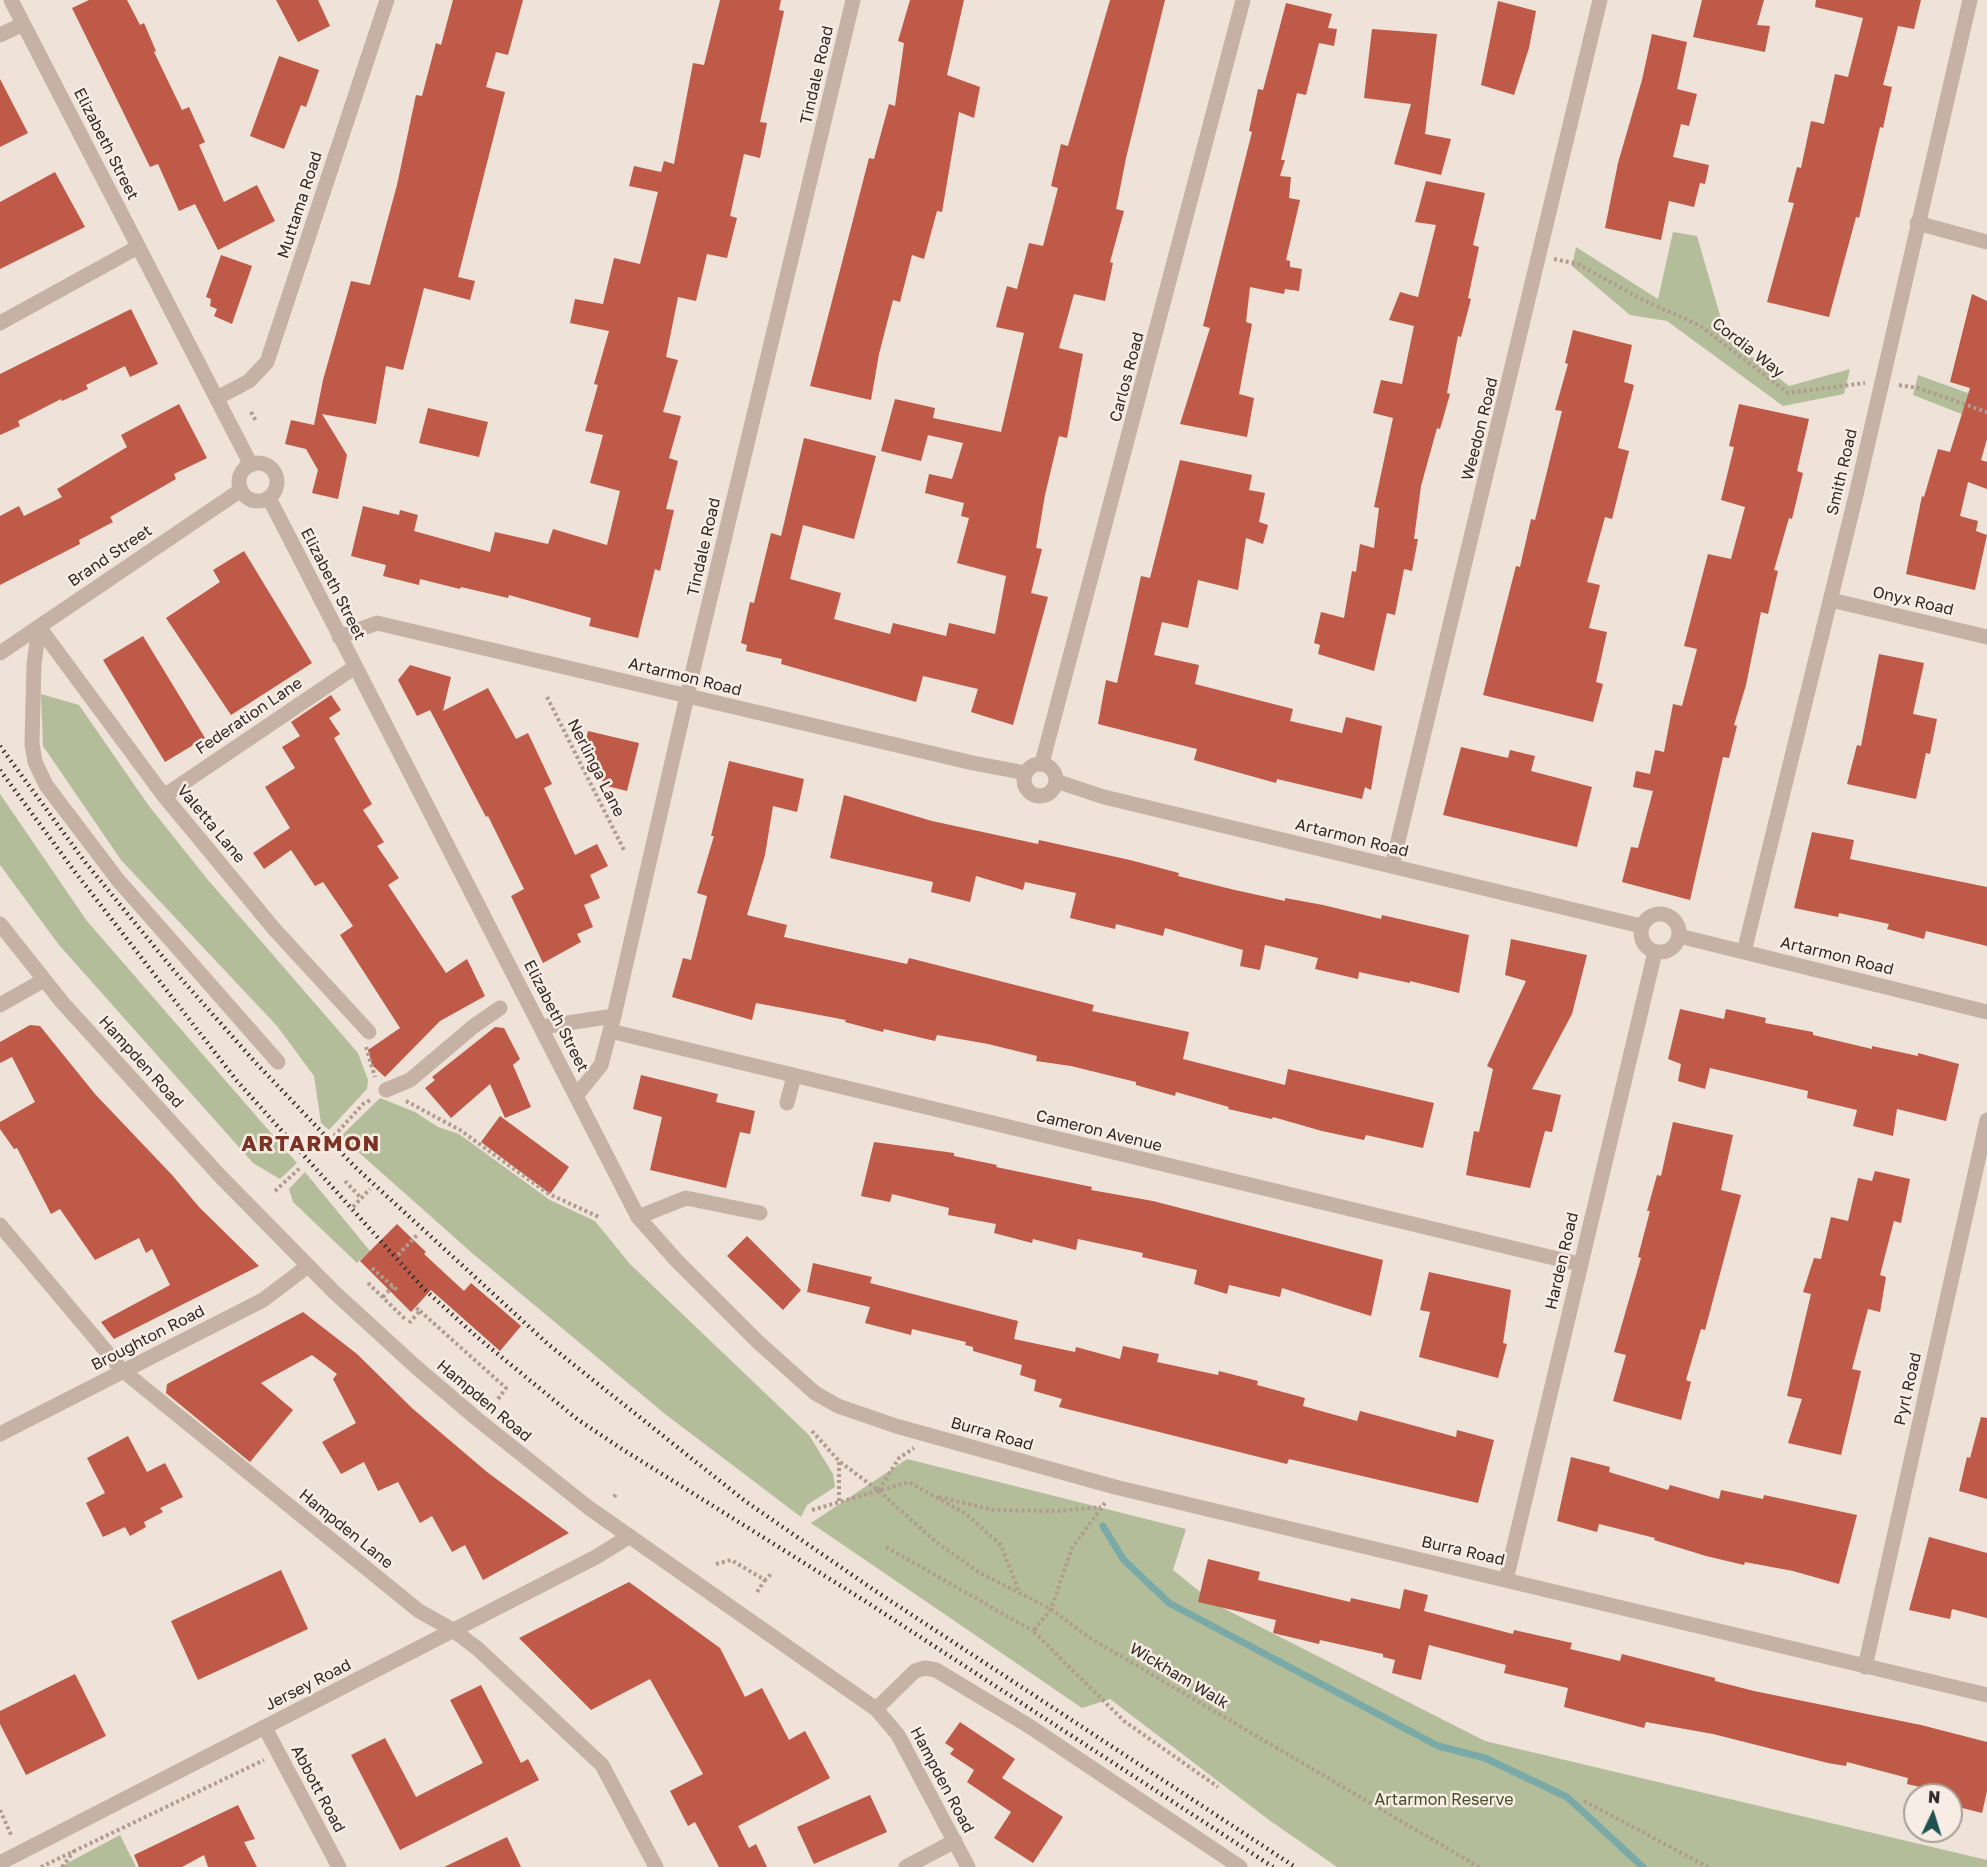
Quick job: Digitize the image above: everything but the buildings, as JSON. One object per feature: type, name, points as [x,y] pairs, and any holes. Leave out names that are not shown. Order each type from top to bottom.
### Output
[{"type":"street","name":"Elizabeth Street","points":[[11,0],[251,465]]},
{"type":"street","name":"Muttama Road","points":[[217,398],[249,381],[267,362],[387,0]]},
{"type":"street","name":"Tindale Road","points":[[576,1096],[601,1065],[610,1032],[687,696],[854,0]]},
{"type":"street","name":"Carlos Road","points":[[1042,763],[1056,720],[1243,0]]},
{"type":"street","name":"Weedon Road","points":[[1392,866],[1540,256],[1599,0]]},
{"type":"street","name":"Smith Road","points":[[1744,951],[1831,600],[1970,0]]},
{"type":"street","points":[[0,35],[23,24]]},
{"type":"street","points":[[1917,222],[1987,242]]},
{"type":"street","points":[[0,323],[138,247]]},
{"type":"street","points":[[263,464],[273,471],[277,488],[269,498],[254,501],[241,490],[242,473],[251,465],[263,464]]},
{"type":"street","name":"Brand Street","points":[[0,653],[241,490]]},
{"type":"street","name":"Elizabeth Street","points":[[269,498],[638,1217],[676,1260],[758,1342],[816,1393],[838,1406],[867,1417],[932,1436]]},
{"type":"street","name":"Onyx Road","points":[[1831,600],[1987,637]]},
{"type":"street","name":"Artarmon Road","points":[[339,637],[377,623],[973,763],[1026,773]]},
{"type":"street","points":[[39,627],[34,664],[32,744],[35,762],[46,785],[118,880],[278,1062]]},
{"type":"street","name":"Valetta Lane","points":[[39,627],[164,796],[275,930],[369,1032]]},
{"type":"street","name":"Federation Lane","points":[[164,796],[355,667]]},
{"type":"street","points":[[1042,763],[1054,771],[1056,781],[1048,794],[1034,794],[1024,783],[1026,773],[1032,765],[1042,763]]},
{"type":"street","name":"Artarmon Road","points":[[1056,781],[1104,797],[1641,926]]},
{"type":"street","points":[[1665,915],[1678,925],[1679,936],[1670,950],[1655,952],[1642,942],[1641,926],[1648,917],[1665,915]]},
{"type":"street","name":"Hampden Road","points":[[0,924],[44,980],[219,1175],[308,1266],[416,1367],[589,1508],[876,1709],[898,1735],[968,1867]]},
{"type":"street","name":"Artarmon Road","points":[[1679,936],[1987,1012]]},
{"type":"street","name":"Harden Road","points":[[1506,1580],[1579,1264],[1655,952]]},
{"type":"street","points":[[0,1005],[44,980]]},
{"type":"street","points":[[387,1090],[410,1080],[474,1026],[500,1008]]},
{"type":"street","points":[[541,1027],[614,1016]]},
{"type":"street","name":"Cameron Avenue","points":[[610,1032],[1579,1264]]},
{"type":"street","points":[[788,1104],[794,1076]]},
{"type":"street","name":"Pyrl Road","points":[[1865,1667],[1987,1120]]},
{"type":"street","points":[[638,1217],[686,1197],[760,1213]]},
{"type":"street","name":"Hampden Lane","points":[[0,1225],[122,1370],[419,1611],[453,1630],[478,1649],[602,1765],[656,1867]]},
{"type":"street","name":"Broughton Road","points":[[0,1434],[263,1300],[308,1266]]},
{"type":"street","name":"Burra Road","points":[[932,1436],[1115,1487],[1987,1695]]},
{"type":"street","name":"Jersey Road","points":[[0,1863],[596,1557],[630,1536]]},
{"type":"street","points":[[876,1709],[915,1671],[925,1668],[936,1670],[1029,1726],[1240,1867]]},
{"type":"street","name":"Abbott Road","points":[[265,1728],[339,1867]]},
{"type":"street","points":[[906,1867],[955,1841]]},
{"type":"path","name":"Cordia Way","points":[[1540,256],[1578,264],[1643,300],[1699,325],[1788,393],[1848,384],[1881,382],[1918,388],[1987,412]]},
{"type":"path","points":[[251,412],[256,421]]},
{"type":"path","name":"Nerlinga Lane","points":[[547,697],[624,850]]},
{"type":"path","points":[[334,1136],[363,1104],[387,1090]]},
{"type":"path","points":[[460,1130],[549,1194],[599,1217]]},
{"type":"path","points":[[275,1191],[301,1167]]},
{"type":"path","points":[[345,1181],[362,1198]]},
{"type":"path","points":[[353,1207],[370,1189]]},
{"type":"path","points":[[398,1255],[418,1234]]},
{"type":"path","points":[[402,1239],[408,1245]]},
{"type":"path","points":[[372,1268],[395,1288],[383,1297]]},
{"type":"path","points":[[369,1283],[407,1321],[420,1311]]},
{"type":"path","points":[[415,1307],[506,1388],[498,1399]]},
{"type":"path","name":"Wickham Walk","points":[[812,1431],[839,1461],[879,1491],[936,1542],[980,1574],[1051,1609],[1101,1644],[1479,1867]]},
{"type":"path","points":[[879,1491],[899,1458],[932,1436]]},
{"type":"path","points":[[839,1461],[839,1502]]},
{"type":"path","points":[[812,1510],[909,1482],[966,1514],[1001,1545],[1019,1593]]},
{"type":"path","points":[[1033,1631],[1051,1609],[1072,1548],[1115,1487]]},
{"type":"path","points":[[933,1495],[994,1510],[1057,1511],[1102,1507]]},
{"type":"path","points":[[886,1547],[1033,1631],[1124,1721],[1218,1787]]},
{"type":"path","points":[[716,1564],[731,1560],[765,1580]]},
{"type":"path","points":[[757,1592],[773,1572]]},
{"type":"path","points":[[41,1867],[265,1760]]},
{"type":"path","points":[[1584,1801],[1708,1867]]},
{"type":"path","points":[[62,1867],[74,1850]]},
{"type":"green space","points":[[1673,232],[1697,236],[1726,336],[1789,386],[1850,369],[1844,394],[1783,406],[1667,321],[1630,315],[1572,266],[1576,247],[1658,299]]},
{"type":"green space","points":[[1918,375],[1987,400],[1987,424],[1913,395]]},
{"type":"green space","points":[[41,694],[79,705],[149,806],[208,880],[358,1053],[368,1080],[367,1089],[329,1130],[321,1123],[314,1076],[277,1026],[121,860],[43,746]]},
{"type":"green space","points":[[0,794],[87,921],[297,1163],[280,1179],[253,1163],[59,945],[0,865]]},
{"type":"green space","points":[[380,1098],[415,1112],[438,1127],[459,1134],[550,1200],[595,1221],[630,1264],[809,1435],[833,1474],[835,1487],[807,1505],[801,1517],[665,1414],[472,1253],[356,1150],[337,1140]]},
{"type":"green space","points":[[305,1172],[370,1251],[357,1263],[293,1202],[289,1189]]},
{"type":"green space","name":"Artarmon Reserve","points":[[907,1459],[1186,1529],[1173,1570],[1215,1604],[1485,1741],[1903,1840],[1903,1843],[1915,1843],[1987,1860],[1987,1867],[1337,1867],[1269,1820],[1110,1699],[1082,1708],[811,1523]]},
{"type":"green space","points":[[120,1835],[136,1867],[60,1867]]},
{"type":"waterway","points":[[1103,1526],[1123,1559],[1169,1603],[1438,1746],[1485,1758],[1567,1797],[1643,1867]]},
{"type":"railway","points":[[0,746],[85,862],[176,973],[255,1062],[354,1166],[549,1345],[745,1501],[874,1590],[1295,1867]]},
{"type":"railway","points":[[0,770],[75,872],[237,1081],[423,1288],[477,1337],[577,1419],[622,1449],[865,1601],[1273,1867]]},
{"type":"district","name":"ARTARMON","points":[[311,1144]]}]
